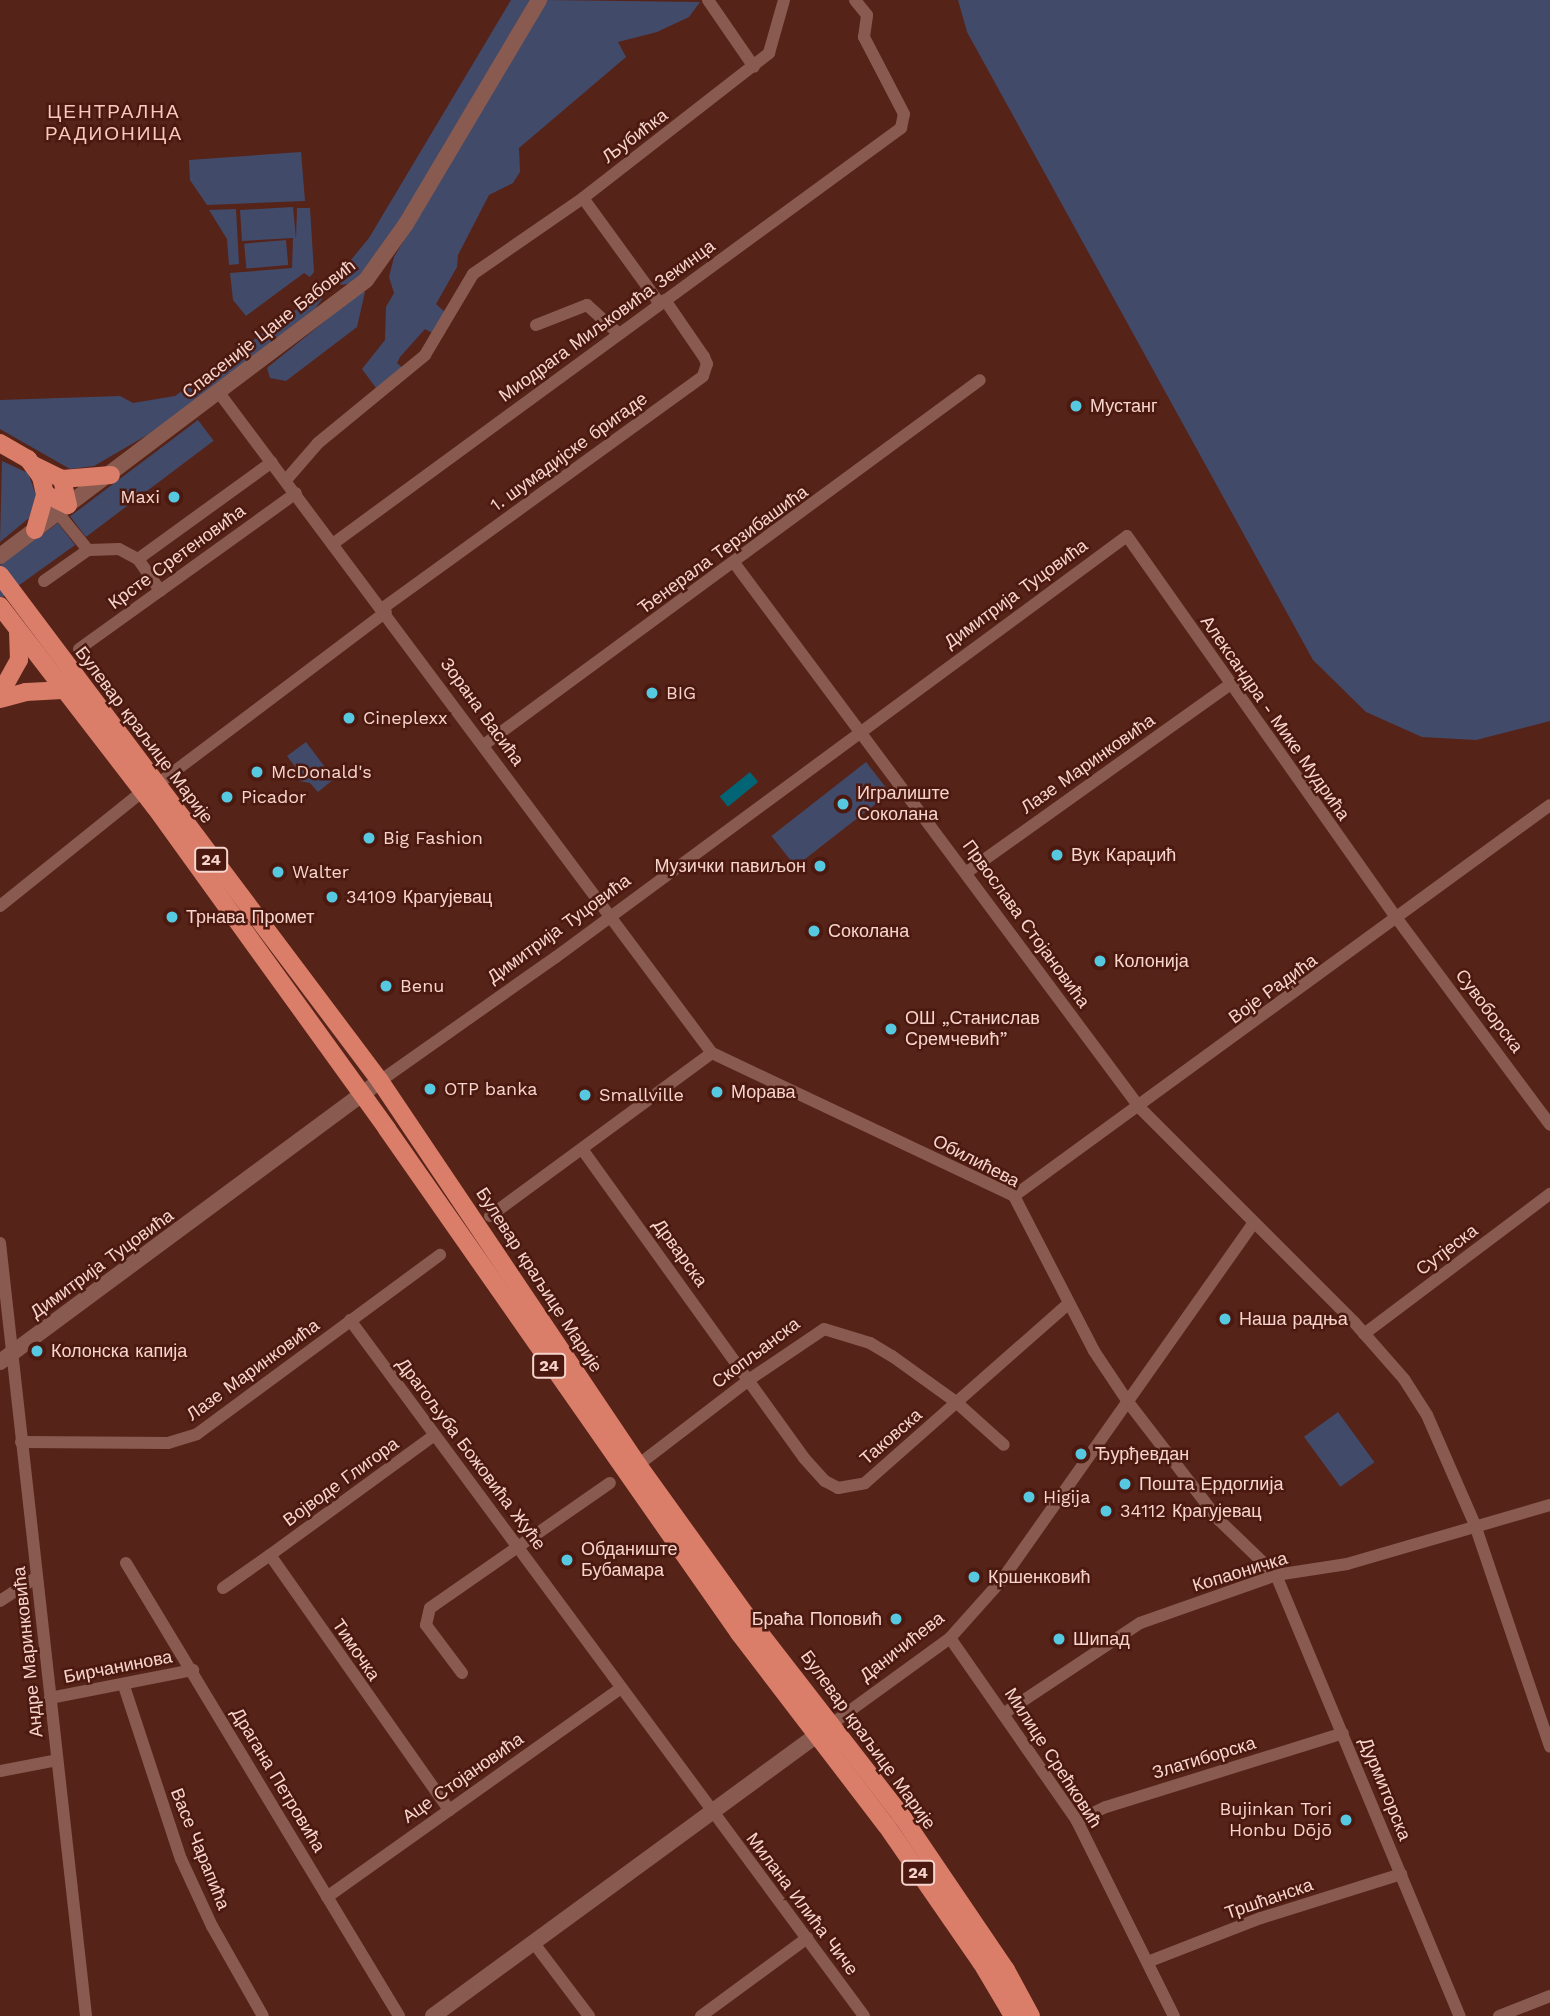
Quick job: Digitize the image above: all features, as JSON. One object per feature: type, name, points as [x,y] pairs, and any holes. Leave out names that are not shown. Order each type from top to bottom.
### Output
[{"type":"main road","points":[[4,449],[62,479],[111,475]]},
{"type":"main road","points":[[35,466],[46,494],[63,509]]},
{"type":"main road","points":[[62,479],[63,509]]},
{"type":"main road","points":[[35,530],[46,494]]},
{"type":"main road","name":"Булевар краљице Марије","points":[[0,575],[5,603],[18,631],[62,690],[149,789],[739,1633],[975,1952],[1013,2016]]},
{"type":"main road","name":"Булевар краљице Марије","points":[[5,603],[380,1081],[638,1465],[745,1614],[833,1723],[995,1953],[1031,2016]]},
{"type":"main road","points":[[0,697],[19,660],[18,631]]},
{"type":"main road","points":[[0,697],[62,690]]},
{"type":"street","name":"Спасеније Цане Бабовић","points":[[0,556],[335,306],[381,263],[539,0]]},
{"type":"street","points":[[708,0],[754,67]]},
{"type":"street","name":"Љубићка","points":[[286,480],[326,437],[425,355],[473,274],[583,198],[754,67],[774,46],[783,0]]},
{"type":"street","name":"Миодрага Миљковића Зекинца","points":[[334,543],[901,128],[902,107],[864,37],[867,15],[855,0]]},
{"type":"street","points":[[583,198],[663,302]]},
{"type":"street","name":"1. шумадијске бригаде","points":[[0,906],[384,610],[703,376],[707,364],[704,357],[663,302]]},
{"type":"street","points":[[536,325],[587,305],[619,334]]},
{"type":"street","name":"Ђенерала Терзибашића","points":[[485,744],[735,564],[981,380]]},
{"type":"street","name":"Зорана Васића","points":[[220,394],[485,744],[712,1053]]},
{"type":"street","points":[[138,559],[272,462]]},
{"type":"street","name":"Крсте Сретеновића","points":[[79,649],[296,493]]},
{"type":"street","points":[[63,509],[88,550]]},
{"type":"street","name":"Александра - Мике Мудрића","points":[[1126,536],[1398,920]]},
{"type":"street","name":"Димитрија Туцовића","points":[[0,1362],[1126,536]]},
{"type":"street","points":[[44,581],[88,550],[119,549],[138,559],[160,591]]},
{"type":"street","name":"Првослава Стојановића","points":[[735,564],[967,872],[1140,1108],[1252,1225],[1364,1334],[1427,1415],[1475,1525],[1550,1747]]},
{"type":"street","name":"Лазе Маринковића","points":[[967,872],[1229,685]]},
{"type":"street","name":"Воје Радића","points":[[1014,1196],[1398,920],[1550,805]]},
{"type":"street","name":"Сувоборска","points":[[1398,920],[1550,1125]]},
{"type":"street","points":[[490,1216],[712,1053]]},
{"type":"street","name":"Обилићева","points":[[712,1053],[1014,1196],[1068,1304],[1128,1402],[1219,1520],[1276,1576]]},
{"type":"street","name":"Дрварска","points":[[582,1149],[750,1379]]},
{"type":"street","name":"Сутјеска","points":[[1364,1334],[1550,1194]]},
{"type":"street","name":"Даничићева","points":[[433,2016],[950,1638],[1015,1564],[1252,1225]]},
{"type":"street","name":"Андре Маринковића","points":[[0,1243],[86,2016]]},
{"type":"street","name":"Лазе Маринковића","points":[[21,1442],[182,1440],[440,1255]]},
{"type":"street","name":"Таковска","points":[[750,1379],[804,1458],[825,1481],[838,1488],[865,1483],[1068,1304]]},
{"type":"street","name":"Драгољуба Божовића Жуће","points":[[350,1320],[711,1813]]},
{"type":"street","name":"Скопљанска","points":[[638,1465],[817,1330],[831,1330],[881,1350],[956,1402],[1004,1445]]},
{"type":"street","name":"Војводе Глигора","points":[[270,1555],[433,1436]]},
{"type":"street","points":[[462,1673],[426,1625],[426,1615],[610,1483]]},
{"type":"street","name":"Копаоничка","points":[[1003,1714],[1140,1623],[1276,1576],[1347,1564],[1550,1505]]},
{"type":"street","points":[[223,1588],[270,1555]]},
{"type":"street","name":"Тимочка","points":[[270,1555],[449,1810]]},
{"type":"street","name":"Драгана Петровића","points":[[126,1563],[193,1670],[399,2016]]},
{"type":"street","name":"Дурмиторска","points":[[1276,1576],[1460,2016]]},
{"type":"street","points":[[0,1601],[37,1577]]},
{"type":"street","name":"Милице Срећковић","points":[[950,1638],[1077,1821],[1150,1961],[1174,2016]]},
{"type":"street","name":"Бирчанинова","points":[[50,1698],[124,1686],[193,1670]]},
{"type":"street","name":"Васе Чарапића","points":[[124,1686],[181,1859],[212,1926],[263,2016]]},
{"type":"street","name":"Аце Стојановића","points":[[327,1897],[621,1688]]},
{"type":"street","name":"Златиборска","points":[[1077,1821],[1106,1807],[1343,1733]]},
{"type":"street","points":[[0,1771],[57,1760]]},
{"type":"street","name":"Милана Илића Чиче","points":[[711,1813],[864,2016]]},
{"type":"street","name":"Тршћанска","points":[[1150,1961],[1261,1919],[1401,1874]]},
{"type":"street","points":[[701,2016],[807,1938]]},
{"type":"street","points":[[533,1942],[589,2016]]},
{"type":"street","points":[[1499,2016],[1550,1996]]},
{"type":"shaded area","points":[[511,0],[530,0],[403,217],[370,265],[353,283],[341,285],[337,277],[369,238]]},
{"type":"shaded area","points":[[547,0],[700,2],[689,17],[657,32],[618,42],[626,57],[519,148],[520,172],[513,183],[489,195],[458,255],[457,267],[436,304],[445,312],[432,333],[425,329],[400,357],[397,363],[404,369],[376,388],[362,369],[385,340],[386,307],[394,293],[389,277],[394,257]]},
{"type":"shaded area","points":[[958,0],[1550,0],[1550,721],[1476,740],[1422,737],[1366,712],[1313,660],[967,32]]},
{"type":"shaded area","points":[[301,152],[305,201],[207,205],[190,180],[189,160]]},
{"type":"shaded area","points":[[293,207],[296,239],[297,208],[310,208],[314,272],[310,277],[304,273],[246,316],[233,300],[230,273],[292,268],[293,238],[242,241],[240,210]]},
{"type":"shaded area","points":[[236,209],[239,264],[229,265],[227,239],[209,210]]},
{"type":"shaded area","points":[[286,240],[288,265],[246,269],[244,244]]},
{"type":"shaded area","points":[[317,287],[326,293],[315,309],[154,431],[94,466],[70,469],[0,429],[0,400],[120,396],[133,403],[175,396],[311,299]]},
{"type":"shaded area","points":[[361,292],[365,292],[357,327],[286,381],[270,378],[267,368]]},
{"type":"shaded area","points":[[198,420],[214,441],[86,537],[70,516]]},
{"type":"shaded area","points":[[2,461],[28,473],[36,495],[29,518],[0,542]]},
{"type":"shaded area","points":[[58,523],[75,545],[0,599],[0,565]]},
{"type":"shaded area","points":[[306,742],[334,779],[318,792],[310,783],[299,781],[300,773],[287,756]]},
{"type":"shaded area","name":"Игралиште Соколана","points":[[866,762],[890,793],[795,867],[771,836]]},
{"type":"shaded area","points":[[750,772],[758,782],[728,807],[720,797]]},
{"type":"shaded area","points":[[1338,1412],[1374,1462],[1340,1487],[1304,1437]]},
{"type":"place","name":"Мустанг","points":[[1076,406]]},
{"type":"place","name":"Maxi","points":[[174,497]]},
{"type":"place","name":"BIG","points":[[652,693]]},
{"type":"place","name":"Cineplexx","points":[[349,718]]},
{"type":"place","name":"McDonald's","points":[[257,772]]},
{"type":"place","name":"Picador","points":[[227,797]]},
{"type":"place","name":"Игралиште Соколана","points":[[843,804]]},
{"type":"place","name":"Big Fashion","points":[[369,838]]},
{"type":"place","name":"Вук Караџић","points":[[1057,855]]},
{"type":"place","name":"Музички павиљон","points":[[820,866]]},
{"type":"place","name":"Walter","points":[[278,872]]},
{"type":"place","name":"34109 Крагујевац","points":[[332,897]]},
{"type":"place","name":"Трнава Промет","points":[[172,917]]},
{"type":"place","name":"Соколана","points":[[814,931]]},
{"type":"place","name":"Колонија","points":[[1100,961]]},
{"type":"place","name":"Benu","points":[[386,986]]},
{"type":"place","name":"ОШ „Станислав Сремчевић”","points":[[891,1029]]},
{"type":"place","name":"OTP banka","points":[[430,1089]]},
{"type":"place","name":"Морава","points":[[717,1092]]},
{"type":"place","name":"Smallville","points":[[585,1095]]},
{"type":"place","name":"Наша радња","points":[[1225,1319]]},
{"type":"place","name":"Колонска капија","points":[[37,1351]]},
{"type":"place","name":"Ђурђевдан","points":[[1081,1454]]},
{"type":"place","name":"Пошта Ердоглија","points":[[1125,1484]]},
{"type":"place","name":"Higija","points":[[1029,1497]]},
{"type":"place","name":"34112 Крагујевац","points":[[1106,1511]]},
{"type":"place","name":"Обданиште Бубамара","points":[[567,1560]]},
{"type":"place","name":"Кршенковић","points":[[974,1577]]},
{"type":"place","name":"Браћа Поповић","points":[[896,1619]]},
{"type":"place","name":"Шипад","points":[[1059,1639]]},
{"type":"place","name":"Bujinkan Tori Honbu Dōjō","points":[[1346,1820]]},
{"type":"district","name":"ЦЕНТРАЛНА РАДИОНИЦА","points":[[114,123]]}]
